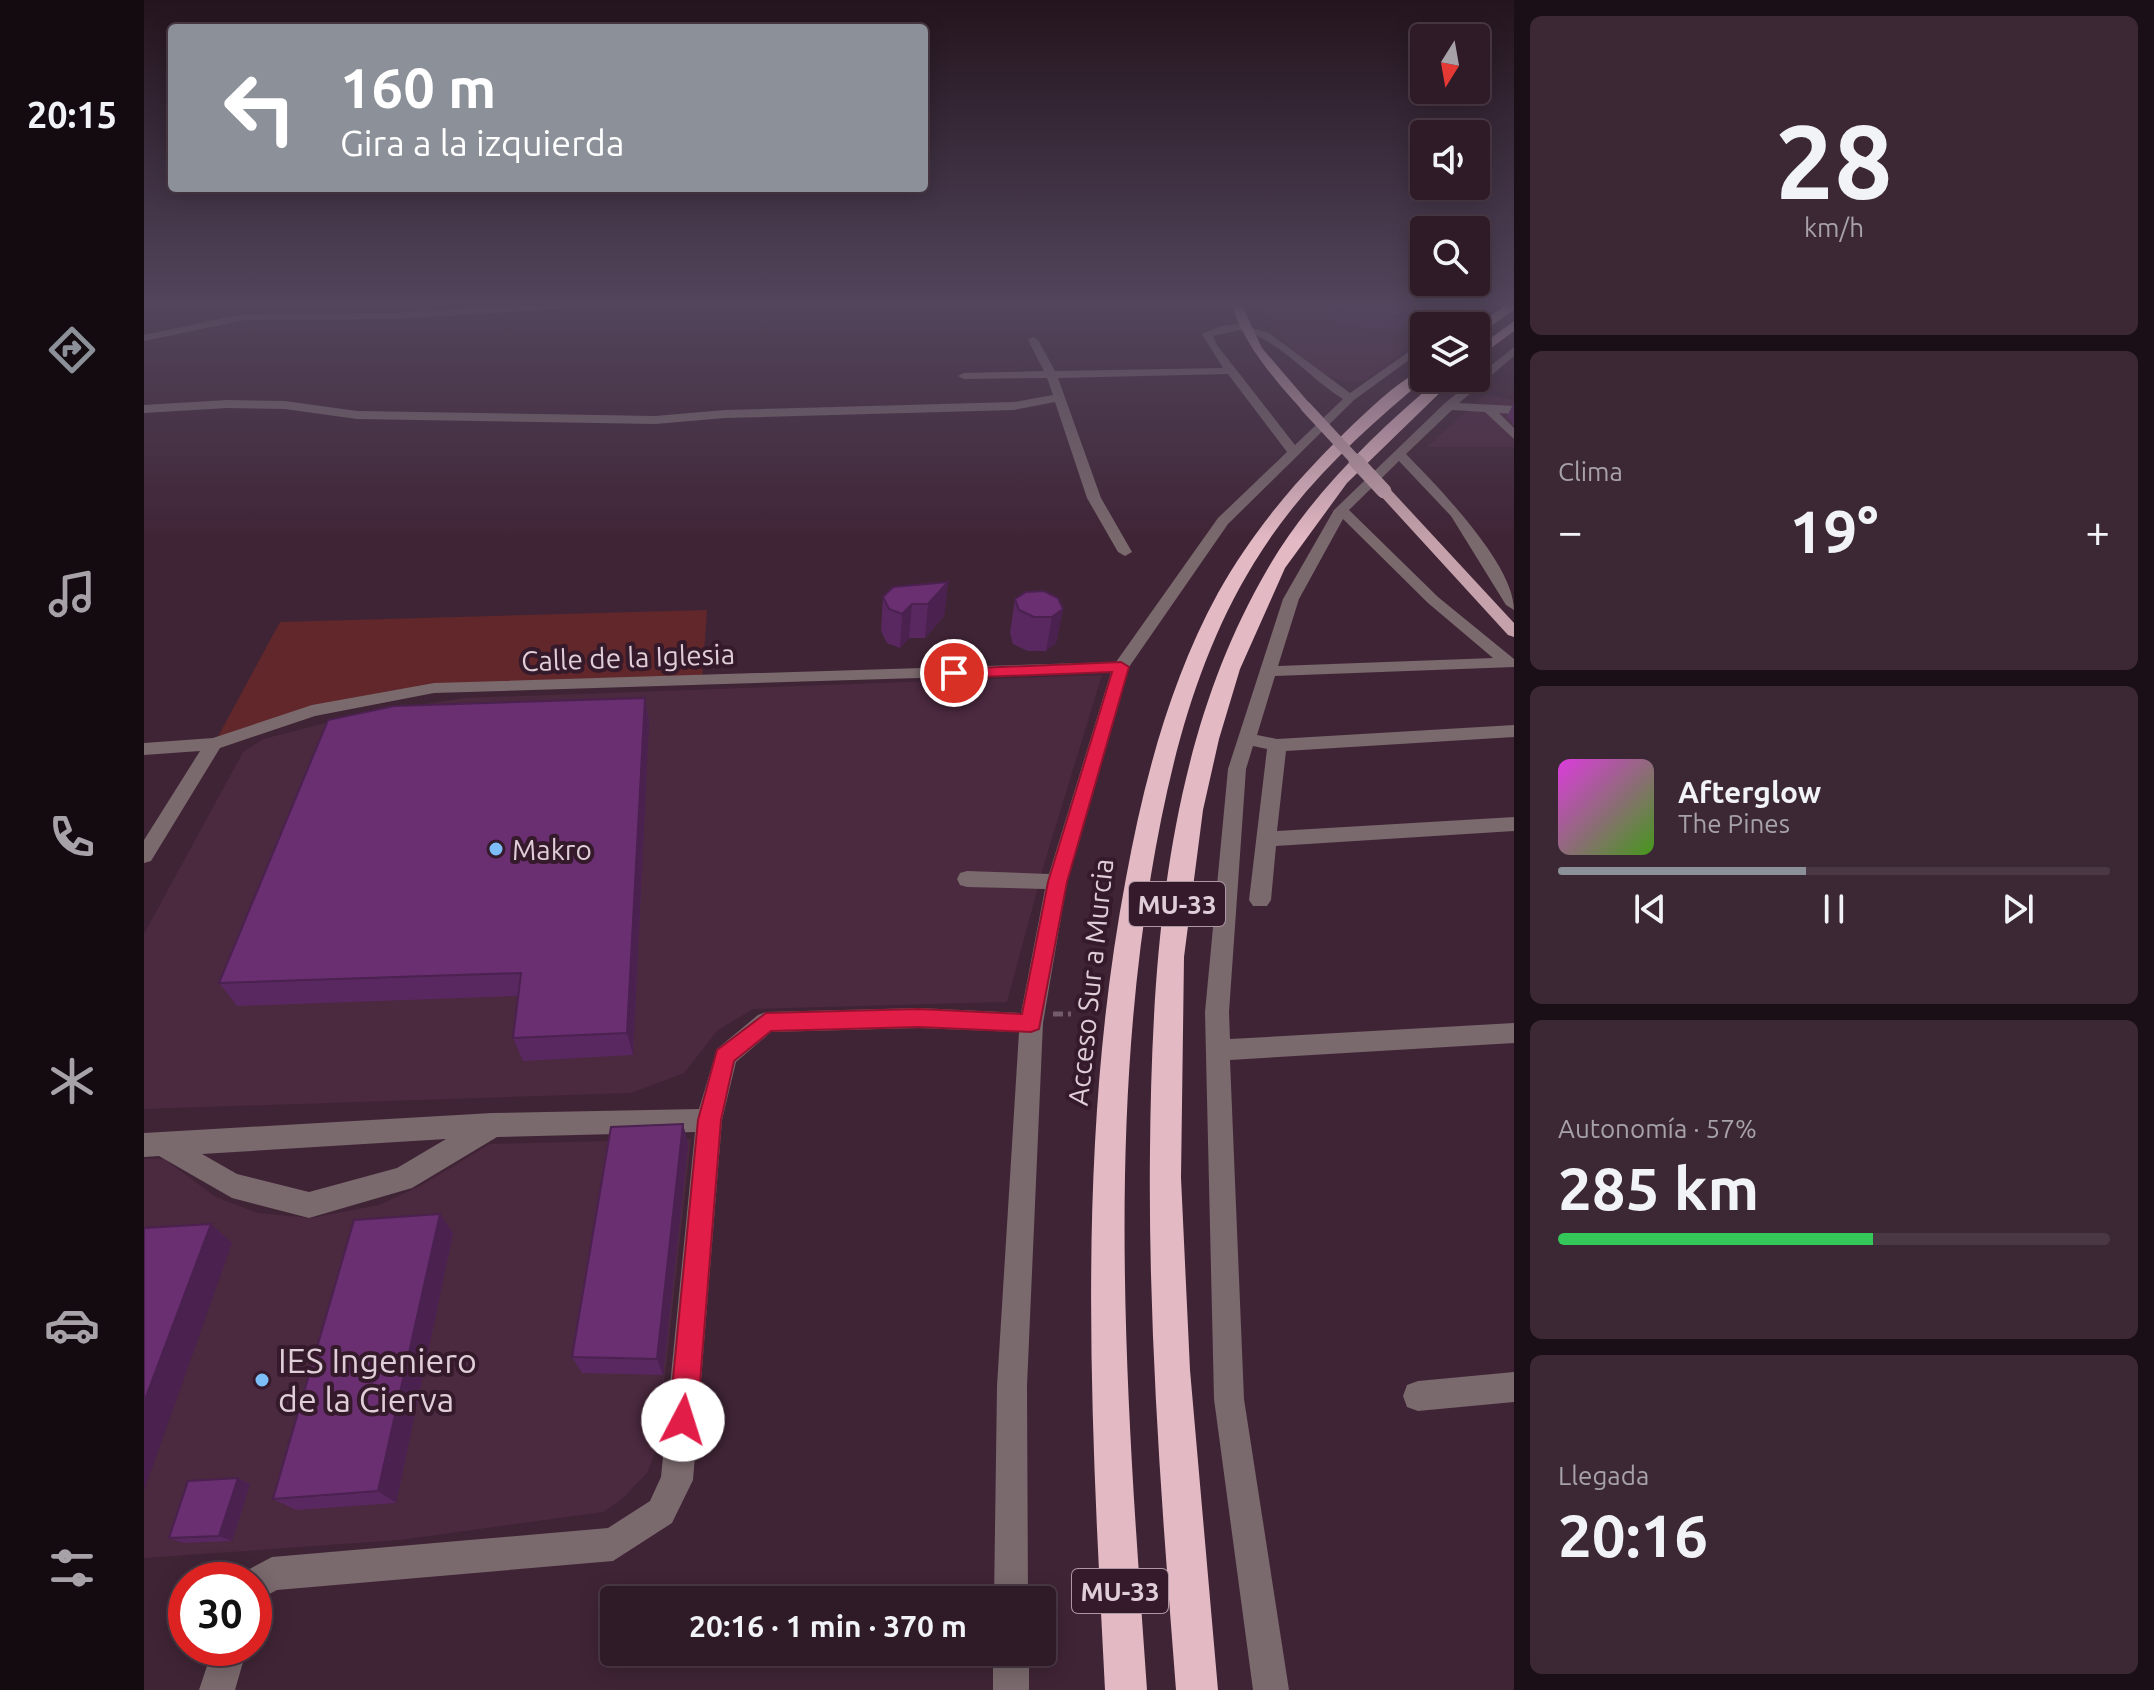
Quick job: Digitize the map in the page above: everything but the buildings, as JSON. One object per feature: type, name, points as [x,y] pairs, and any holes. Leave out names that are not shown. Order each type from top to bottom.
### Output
[{"type":"highway","name":"Acceso Sur a Murcia","points":[[1126,1690],[1113,1461],[1109,1205],[1125,964],[1133,896],[1155,793],[1192,668],[1245,563],[1282,511],[1327,459],[1410,385]]},
{"type":"highway","name":"MU-33","points":[[1197,1690],[1169,1329],[1164,1109],[1174,928],[1194,799],[1227,679],[1275,572],[1326,496],[1377,442],[1432,392]]},
{"type":"main road","points":[[1287,385],[1514,632]]},
{"type":"street","points":[[1054,385],[1094,498],[1125,552]]},
{"type":"street","points":[[1242,385],[1293,451]]},
{"type":"street","points":[[1329,385],[1350,398]]},
{"type":"street","points":[[1011,1586],[1012,1386],[1031,1023],[1057,882],[1121,667],[1223,521],[1293,451],[1368,385]]},
{"type":"street","points":[[1271,1690],[1229,1399],[1217,1050],[1233,801],[1247,739],[1291,599],[1341,510],[1475,385]]},
{"type":"street","points":[[144,409],[227,404],[285,405],[357,415],[655,420],[725,414],[1000,407],[1058,398]]},
{"type":"street","points":[[1449,406],[1514,410]]},
{"type":"street","points":[[1490,410],[1514,435]]},
{"type":"street","points":[[1399,454],[1456,514],[1514,605]]},
{"type":"street","points":[[1341,510],[1433,600],[1510,663]]},
{"type":"street","points":[[1269,671],[1510,663]]},
{"type":"street","name":"Calle de la Iglesia","points":[[144,749],[214,744],[312,711],[434,688],[1121,667]]},
{"type":"street","points":[[1247,739],[1277,745],[1514,731]]},
{"type":"street","points":[[144,856],[214,744]]},
{"type":"street","points":[[1260,900],[1277,745]]},
{"type":"street","points":[[1233,801],[1270,810]]},
{"type":"street","points":[[1266,839],[1514,824]]},
{"type":"street","points":[[967,879],[1057,882]]},
{"type":"street","points":[[272,1574],[613,1544],[661,1512],[677,1480],[709,1120],[725,1056],[766,1022],[919,1018],[1031,1023]]},
{"type":"street","points":[[1217,1050],[1514,1033]]},
{"type":"street","points":[[154,1145],[492,1125],[709,1120]]},
{"type":"street","points":[[154,1145],[232,1185],[309,1205],[403,1179],[492,1125]]},
{"type":"street","points":[[1418,1396],[1514,1387]]},
{"type":"street","points":[[217,1690],[224,1666]]},
{"type":"street","points":[[1011,1666],[1011,1690]]},
{"type":"shaded area","points":[[1485,395],[1514,400],[1514,447],[1427,447]]},
{"type":"shaded area","points":[[707,610],[702,681],[434,688],[312,711],[214,744],[280,622]]},
{"type":"shaded area","points":[[1102,675],[1045,861],[1007,1002],[753,1009],[718,1030],[684,1073],[631,1093],[144,1109],[144,934],[243,752],[263,739],[361,714],[464,698]]},
{"type":"shaded area","points":[[691,1139],[657,1448],[647,1473],[621,1500],[603,1512],[400,1540],[144,1558],[144,1159],[164,1159],[216,1197],[258,1213],[311,1218],[379,1205],[422,1185],[490,1144]]},
{"type":"place","name":"Makro","points":[[496,849]]},
{"type":"place","name":"IES Ingeniero de la Cierva","points":[[262,1380]]},
{"type":"route","points":[[683,1420],[709,1120],[725,1056],[766,1022],[919,1018],[1031,1023],[1057,882],[1121,667],[954,673]]}]
